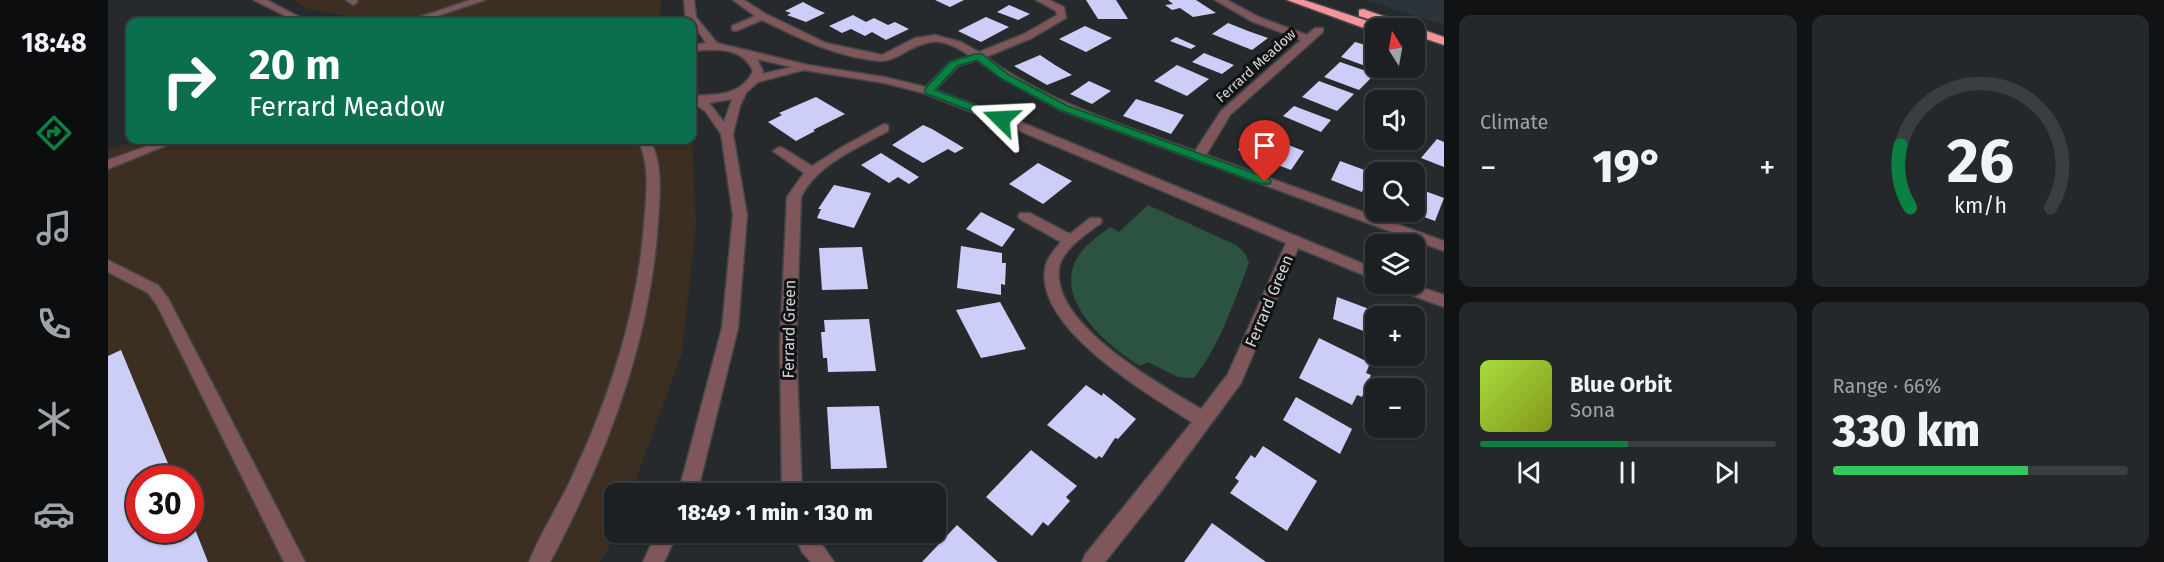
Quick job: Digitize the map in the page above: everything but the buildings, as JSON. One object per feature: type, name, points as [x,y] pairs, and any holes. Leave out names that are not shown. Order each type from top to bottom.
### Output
[{"type":"highway","points":[[1293,0],[1365,24]]},
{"type":"highway","points":[[1324,0],[1377,18]]},
{"type":"highway","points":[[1425,35],[1444,41]]},
{"type":"highway","points":[[1425,46],[1444,52]]},
{"type":"street","points":[[259,0],[296,18]]},
{"type":"street","points":[[426,18],[480,0]]},
{"type":"street","points":[[689,0],[691,18]]},
{"type":"street","points":[[738,0],[762,16],[823,46],[882,58],[890,57],[924,39],[938,38],[951,42],[978,56],[1005,77],[1064,108],[1444,246]]},
{"type":"street","points":[[928,91],[954,64],[1028,36],[1062,16],[1061,9],[1041,0]]},
{"type":"street","points":[[1220,0],[1254,19],[1308,39]]},
{"type":"street","points":[[437,18],[446,13]]},
{"type":"street","points":[[736,28],[762,16]]},
{"type":"street","points":[[696,26],[714,46]]},
{"type":"street","name":"Ferrard Meadow","points":[[1198,157],[1225,113],[1318,30]]},
{"type":"street","points":[[696,48],[714,46],[808,68],[884,80],[928,91],[1019,126],[1365,271]]},
{"type":"street","points":[[742,52],[756,64],[758,71],[756,79]]},
{"type":"street","points":[[690,483],[730,328],[740,215],[727,134],[734,106],[741,92],[756,79],[779,72],[808,68]]},
{"type":"street","points":[[696,99],[716,99],[741,92]]},
{"type":"street","points":[[696,100],[709,109],[727,134]]},
{"type":"street","name":"Ferrard Green","points":[[792,483],[788,344],[790,237],[797,188],[812,172],[884,128]]},
{"type":"street","points":[[108,165],[163,144]]},
{"type":"street","points":[[539,562],[561,521],[609,418],[634,341],[652,227],[651,155],[646,144]]},
{"type":"street","points":[[779,151],[812,172]]},
{"type":"street","points":[[1025,216],[1070,240]]},
{"type":"street","points":[[1095,221],[1070,240],[1052,268],[1056,298],[1067,316],[1109,357],[1202,419]]},
{"type":"street","name":"Ferrard Green","points":[[1092,562],[1152,488],[1235,378],[1294,242]]},
{"type":"street","points":[[108,265],[153,289],[163,302],[295,562]]},
{"type":"street","points":[[1425,294],[1444,300]]},
{"type":"street","points":[[653,562],[662,543]]},
{"type":"street","points":[[808,543],[824,562]]},
{"type":"shaded area","points":[[293,0],[661,0],[660,18],[358,18],[307,9]]},
{"type":"shaded area","points":[[1366,0],[1444,0],[1444,25]]},
{"type":"shaded area","points":[[126,144],[692,144],[696,227],[682,353],[635,483],[604,483],[604,543],[612,543],[600,562],[108,562],[108,150]]},
{"type":"green space","points":[[1148,205],[1236,245],[1245,253],[1249,263],[1219,337],[1194,378],[1178,377],[1148,362],[1140,366],[1112,346],[1086,319],[1077,304],[1072,288],[1072,271],[1085,247],[1110,227],[1119,232]]},
{"type":"route","points":[[1001,119],[928,91],[954,64],[978,56],[1005,77],[1064,108],[1265,182]]}]
